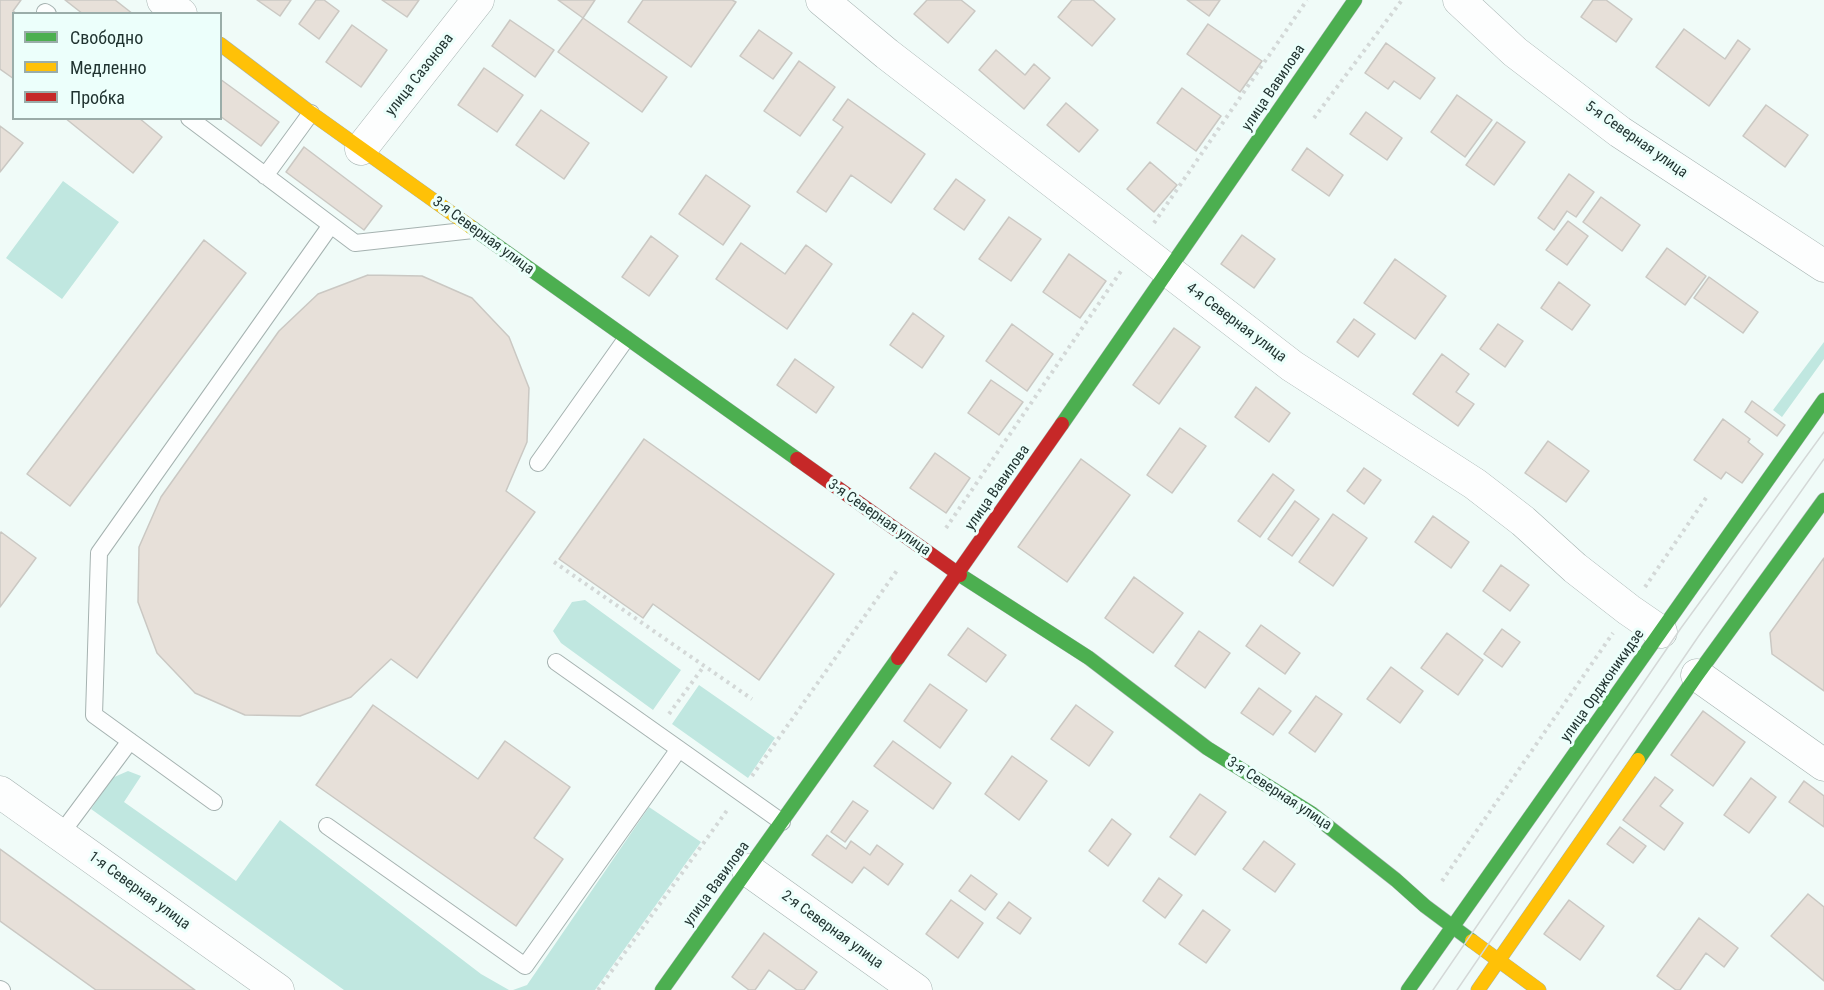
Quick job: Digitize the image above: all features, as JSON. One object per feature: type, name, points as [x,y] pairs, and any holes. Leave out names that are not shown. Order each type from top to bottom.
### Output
[{"type":"street","points":[[163,0],[178,12]]},
{"type":"street","name":"улица Сазонова","points":[[361,149],[478,0]]},
{"type":"street","name":"4-я Северная улица","points":[[822,0],[887,54],[1292,366],[1475,484],[1523,521],[1575,568],[1661,632]]},
{"type":"street","name":"улица Вавилова","points":[[662,990],[958,574],[1355,0]]},
{"type":"street","name":"5-я Северная улица","points":[[1459,0],[1515,52],[1620,132],[1824,266]]},
{"type":"street","name":"3-я Северная улица","points":[[222,46],[361,149],[958,574],[1089,658],[1207,748],[1311,813],[1396,880],[1425,906],[1539,990]]},
{"type":"street","name":"улица Орджоникидзе","points":[[1408,990],[1824,400]]},
{"type":"street","points":[[1478,990],[1698,675],[1824,500]]},
{"type":"street","points":[[1698,675],[1824,765]]},
{"type":"street","name":"1-я Северная улица","points":[[0,792],[278,990]]},
{"type":"street","name":"2-я Северная улица","points":[[748,870],[916,990]]},
{"type":"lane","points":[[265,176],[311,113]]},
{"type":"lane","points":[[192,120],[355,243],[475,230]]},
{"type":"lane","points":[[214,802],[94,715],[99,553],[331,225]]},
{"type":"lane","points":[[538,463],[626,339]]},
{"type":"lane","points":[[556,662],[782,822]]},
{"type":"lane","points":[[60,835],[130,741]]},
{"type":"lane","points":[[327,826],[525,966],[679,749]]},
{"type":"path","points":[[929,553],[1307,0]]},
{"type":"path","points":[[1425,906],[1708,495]]},
{"type":"path","points":[[598,990],[916,544]]},
{"type":"path","points":[[554,562],[752,699]]},
{"type":"path","points":[[655,732],[704,666]]},
{"type":"shaded area","points":[[63,181],[119,222],[62,299],[6,258]]},
{"type":"shaded area","points":[[1824,342],[1824,359],[1782,417],[1773,410]]},
{"type":"shaded area","points":[[585,600],[681,670],[653,710],[561,643],[553,631],[572,602]]},
{"type":"shaded area","points":[[699,685],[775,738],[748,778],[672,724]]},
{"type":"shaded area","points":[[128,771],[141,776],[124,802],[236,881],[280,820],[481,974],[509,990],[344,990],[91,809],[112,778]]},
{"type":"shaded area","points":[[649,807],[701,842],[595,990],[513,990],[527,985]]},
{"type":"building","points":[[0,0],[21,0],[14,12],[12,12],[12,78],[0,69]]},
{"type":"building","points":[[65,0],[115,0],[130,12],[80,12]]},
{"type":"building","points":[[257,0],[291,0],[280,16]]},
{"type":"building","points":[[316,0],[324,0],[339,11],[319,39],[299,24]]},
{"type":"building","points":[[382,0],[419,0],[407,17]]},
{"type":"building","points":[[558,0],[595,0],[583,18]]},
{"type":"building","points":[[643,0],[732,0],[736,2],[691,67],[628,22]]},
{"type":"building","points":[[927,0],[961,0],[975,11],[948,43],[914,14]]},
{"type":"building","points":[[1072,0],[1093,0],[1115,19],[1092,46],[1058,17]]},
{"type":"building","points":[[1187,0],[1220,0],[1209,16]]},
{"type":"building","points":[[1593,0],[1606,0],[1632,19],[1616,42],[1581,17]]},
{"type":"building","points":[[583,18],[667,77],[642,112],[558,52]]},
{"type":"building","points":[[510,20],[554,50],[535,77],[492,46]]},
{"type":"building","points":[[1208,24],[1262,61],[1240,92],[1187,54]]},
{"type":"building","points":[[352,25],[387,50],[361,87],[326,62]]},
{"type":"building","points":[[1684,29],[1725,59],[1738,40],[1750,49],[1709,106],[1656,67]]},
{"type":"building","points":[[759,30],[792,53],[773,79],[740,56]]},
{"type":"building","points":[[1386,43],[1435,78],[1420,99],[1394,81],[1388,89],[1365,73]]},
{"type":"building","points":[[996,50],[1025,75],[1034,64],[1050,78],[1024,109],[979,70]]},
{"type":"building","points":[[799,61],[835,87],[800,136],[764,111]]},
{"type":"building","points":[[484,68],[523,95],[497,132],[458,105]]},
{"type":"building","points":[[222,80],[279,122],[261,146],[222,117]]},
{"type":"building","points":[[1182,88],[1221,116],[1196,151],[1157,123]]},
{"type":"building","points":[[1457,95],[1492,120],[1465,157],[1431,132]]},
{"type":"building","points":[[848,99],[925,154],[891,203],[851,175],[826,212],[797,192],[843,127],[833,120]]},
{"type":"building","points":[[1066,103],[1098,130],[1079,152],[1047,125]]},
{"type":"building","points":[[1766,105],[1808,135],[1785,167],[1743,136]]},
{"type":"building","points":[[541,110],[589,143],[564,179],[516,145]]},
{"type":"building","points":[[1366,112],[1402,138],[1387,160],[1350,134]]},
{"type":"building","points":[[67,120],[141,120],[162,137],[133,173]]},
{"type":"building","points":[[1497,122],[1525,142],[1494,185],[1466,165]]},
{"type":"building","points":[[0,126],[23,143],[0,172]]},
{"type":"building","points":[[304,147],[382,206],[364,230],[286,172]]},
{"type":"building","points":[[1307,148],[1343,175],[1329,196],[1292,170]]},
{"type":"building","points":[[1150,162],[1177,185],[1154,212],[1127,189]]},
{"type":"building","points":[[1569,174],[1594,192],[1576,217],[1567,211],[1554,230],[1538,218]]},
{"type":"building","points":[[706,175],[750,206],[723,245],[679,214]]},
{"type":"building","points":[[956,179],[985,200],[964,230],[934,209]]},
{"type":"building","points":[[1601,197],[1640,225],[1622,251],[1583,222]]},
{"type":"building","points":[[1009,217],[1041,239],[1011,281],[979,259]]},
{"type":"building","points":[[1568,221],[1588,236],[1567,265],[1546,250]]},
{"type":"building","points":[[1242,235],[1275,259],[1254,288],[1221,264]]},
{"type":"building","points":[[651,236],[678,256],[649,296],[622,277]]},
{"type":"building","points":[[204,240],[246,273],[70,506],[27,474]]},
{"type":"building","points":[[741,243],[785,274],[806,245],[832,264],[787,329],[716,279]]},
{"type":"building","points":[[1667,248],[1706,276],[1685,305],[1646,277]]},
{"type":"building","points":[[1069,254],[1106,281],[1080,318],[1043,292]]},
{"type":"building","points":[[1395,259],[1446,296],[1415,339],[1364,303]]},
{"type":"building","points":[[368,275],[422,276],[472,298],[509,337],[529,388],[527,442],[506,491],[535,512],[417,678],[391,659],[351,697],[300,716],[245,715],[195,693],[157,653],[138,602],[139,547],[161,497],[279,331],[318,294]]},
{"type":"building","points":[[1709,277],[1758,312],[1743,333],[1694,298]]},
{"type":"building","points":[[1559,282],[1590,305],[1572,330],[1541,308]]},
{"type":"building","points":[[913,313],[944,336],[922,368],[890,345]]},
{"type":"building","points":[[1354,319],[1375,334],[1358,357],[1337,342]]},
{"type":"building","points":[[1012,324],[1053,354],[1027,391],[986,361]]},
{"type":"building","points":[[1498,324],[1523,341],[1505,367],[1480,349]]},
{"type":"building","points":[[1174,328],[1200,347],[1159,404],[1133,385]]},
{"type":"building","points":[[1442,354],[1469,374],[1456,392],[1474,404],[1458,426],[1413,394]]},
{"type":"building","points":[[795,359],[834,387],[816,413],[777,385]]},
{"type":"building","points":[[991,380],[1023,402],[999,435],[968,413]]},
{"type":"building","points":[[1256,387],[1290,413],[1269,442],[1235,417]]},
{"type":"building","points":[[1752,401],[1785,425],[1777,436],[1745,412]]},
{"type":"building","points":[[1723,419],[1750,439],[1748,442],[1763,454],[1742,483],[1726,472],[1721,479],[1694,460]]},
{"type":"building","points":[[1180,428],[1206,446],[1172,493],[1147,475]]},
{"type":"building","points":[[644,439],[834,574],[759,680],[653,604],[643,618],[559,559]]},
{"type":"building","points":[[1548,441],[1589,471],[1566,502],[1525,473]]},
{"type":"building","points":[[935,453],[970,478],[946,513],[910,488]]},
{"type":"building","points":[[1081,459],[1130,495],[1067,582],[1018,547]]},
{"type":"building","points":[[1364,468],[1381,480],[1364,504],[1347,491]]},
{"type":"building","points":[[1273,474],[1294,490],[1260,537],[1238,521]]},
{"type":"building","points":[[1295,501],[1319,519],[1292,556],[1268,539]]},
{"type":"building","points":[[1333,514],[1367,538],[1333,586],[1299,562]]},
{"type":"building","points":[[1433,516],[1469,542],[1451,568],[1415,542]]},
{"type":"building","points":[[1,532],[36,558],[0,607],[0,534]]},
{"type":"building","points":[[1824,558],[1824,691],[1772,654],[1770,633]]},
{"type":"building","points":[[1501,565],[1529,585],[1510,611],[1483,591]]},
{"type":"building","points":[[1134,577],[1183,613],[1153,653],[1105,618]]},
{"type":"building","points":[[1261,625],[1300,653],[1285,674],[1246,646]]},
{"type":"building","points":[[968,628],[1006,655],[986,682],[948,655]]},
{"type":"building","points":[[1502,629],[1520,642],[1502,667],[1484,654]]},
{"type":"building","points":[[1199,631],[1230,653],[1205,688],[1175,666]]},
{"type":"building","points":[[1447,633],[1483,660],[1458,695],[1421,668]]},
{"type":"building","points":[[1391,667],[1423,691],[1400,723],[1367,699]]},
{"type":"building","points":[[930,684],[967,710],[940,748],[904,721]]},
{"type":"building","points":[[1259,688],[1291,711],[1273,735],[1241,713]]},
{"type":"building","points":[[1316,696],[1342,714],[1315,752],[1289,733]]},
{"type":"building","points":[[373,705],[478,779],[505,741],[570,787],[534,838],[563,859],[516,926],[316,785]]},
{"type":"building","points":[[1076,705],[1113,732],[1089,766],[1051,739]]},
{"type":"building","points":[[1703,711],[1745,742],[1713,786],[1671,755]]},
{"type":"building","points":[[893,741],[951,783],[933,809],[874,766]]},
{"type":"building","points":[[1012,756],[1047,781],[1019,820],[985,794]]},
{"type":"building","points":[[1655,777],[1673,790],[1660,806],[1683,823],[1664,850],[1623,820]]},
{"type":"building","points":[[1751,778],[1776,797],[1749,833],[1724,815]]},
{"type":"building","points":[[1804,781],[1824,796],[1824,827],[1789,802]]},
{"type":"building","points":[[1200,794],[1226,812],[1195,855],[1170,837]]},
{"type":"building","points":[[853,801],[868,811],[845,842],[831,832]]},
{"type":"building","points":[[1112,819],[1131,834],[1108,866],[1089,851]]},
{"type":"building","points":[[1620,827],[1646,846],[1633,863],[1607,844]]},
{"type":"building","points":[[827,835],[846,849],[851,841],[870,855],[877,845],[903,864],[888,885],[864,867],[852,883],[812,855]]},
{"type":"building","points":[[1264,841],[1295,864],[1275,892],[1243,869]]},
{"type":"building","points":[[0,849],[195,990],[96,990],[0,921]]},
{"type":"building","points":[[971,875],[997,894],[985,910],[959,891]]},
{"type":"building","points":[[1159,878],[1182,895],[1165,918],[1143,901]]},
{"type":"building","points":[[1808,894],[1824,907],[1824,981],[1771,936]]},
{"type":"building","points":[[951,900],[983,923],[958,958],[926,934]]},
{"type":"building","points":[[1569,900],[1604,926],[1580,960],[1544,934]]},
{"type":"building","points":[[1009,902],[1031,918],[1020,934],[997,918]]},
{"type":"building","points":[[1203,910],[1230,930],[1206,963],[1179,944]]},
{"type":"building","points":[[1699,918],[1738,948],[1724,967],[1706,953],[1680,990],[1676,990],[1657,976]]},
{"type":"building","points":[[764,933],[817,972],[804,990],[797,990],[769,970],[755,990],[749,990],[732,977]]},
{"type":"tram line","points":[[1433,990],[1681,628],[1824,432]]},
{"type":"tram line","points":[[1457,990],[1698,637],[1824,459]]},
{"type":"traffic: fast","points":[[1062,424],[1355,0]]},
{"type":"traffic: fast","points":[[471,227],[797,459]]},
{"type":"traffic: fast","points":[[1408,990],[1824,400]]},
{"type":"traffic: fast","points":[[1638,760],[1824,500]]},
{"type":"traffic: fast","points":[[960,575],[1089,658],[1207,748],[1311,813],[1396,880],[1425,906],[1472,941]]},
{"type":"traffic: fast","points":[[662,990],[898,658]]},
{"type":"traffic: slow","points":[[222,46],[311,113],[471,227]]},
{"type":"traffic: slow","points":[[1478,990],[1638,760]]},
{"type":"traffic: slow","points":[[1472,941],[1539,990]]},
{"type":"traffic: jam","points":[[898,658],[1062,424]]},
{"type":"traffic: jam","points":[[797,459],[960,575]]}]
